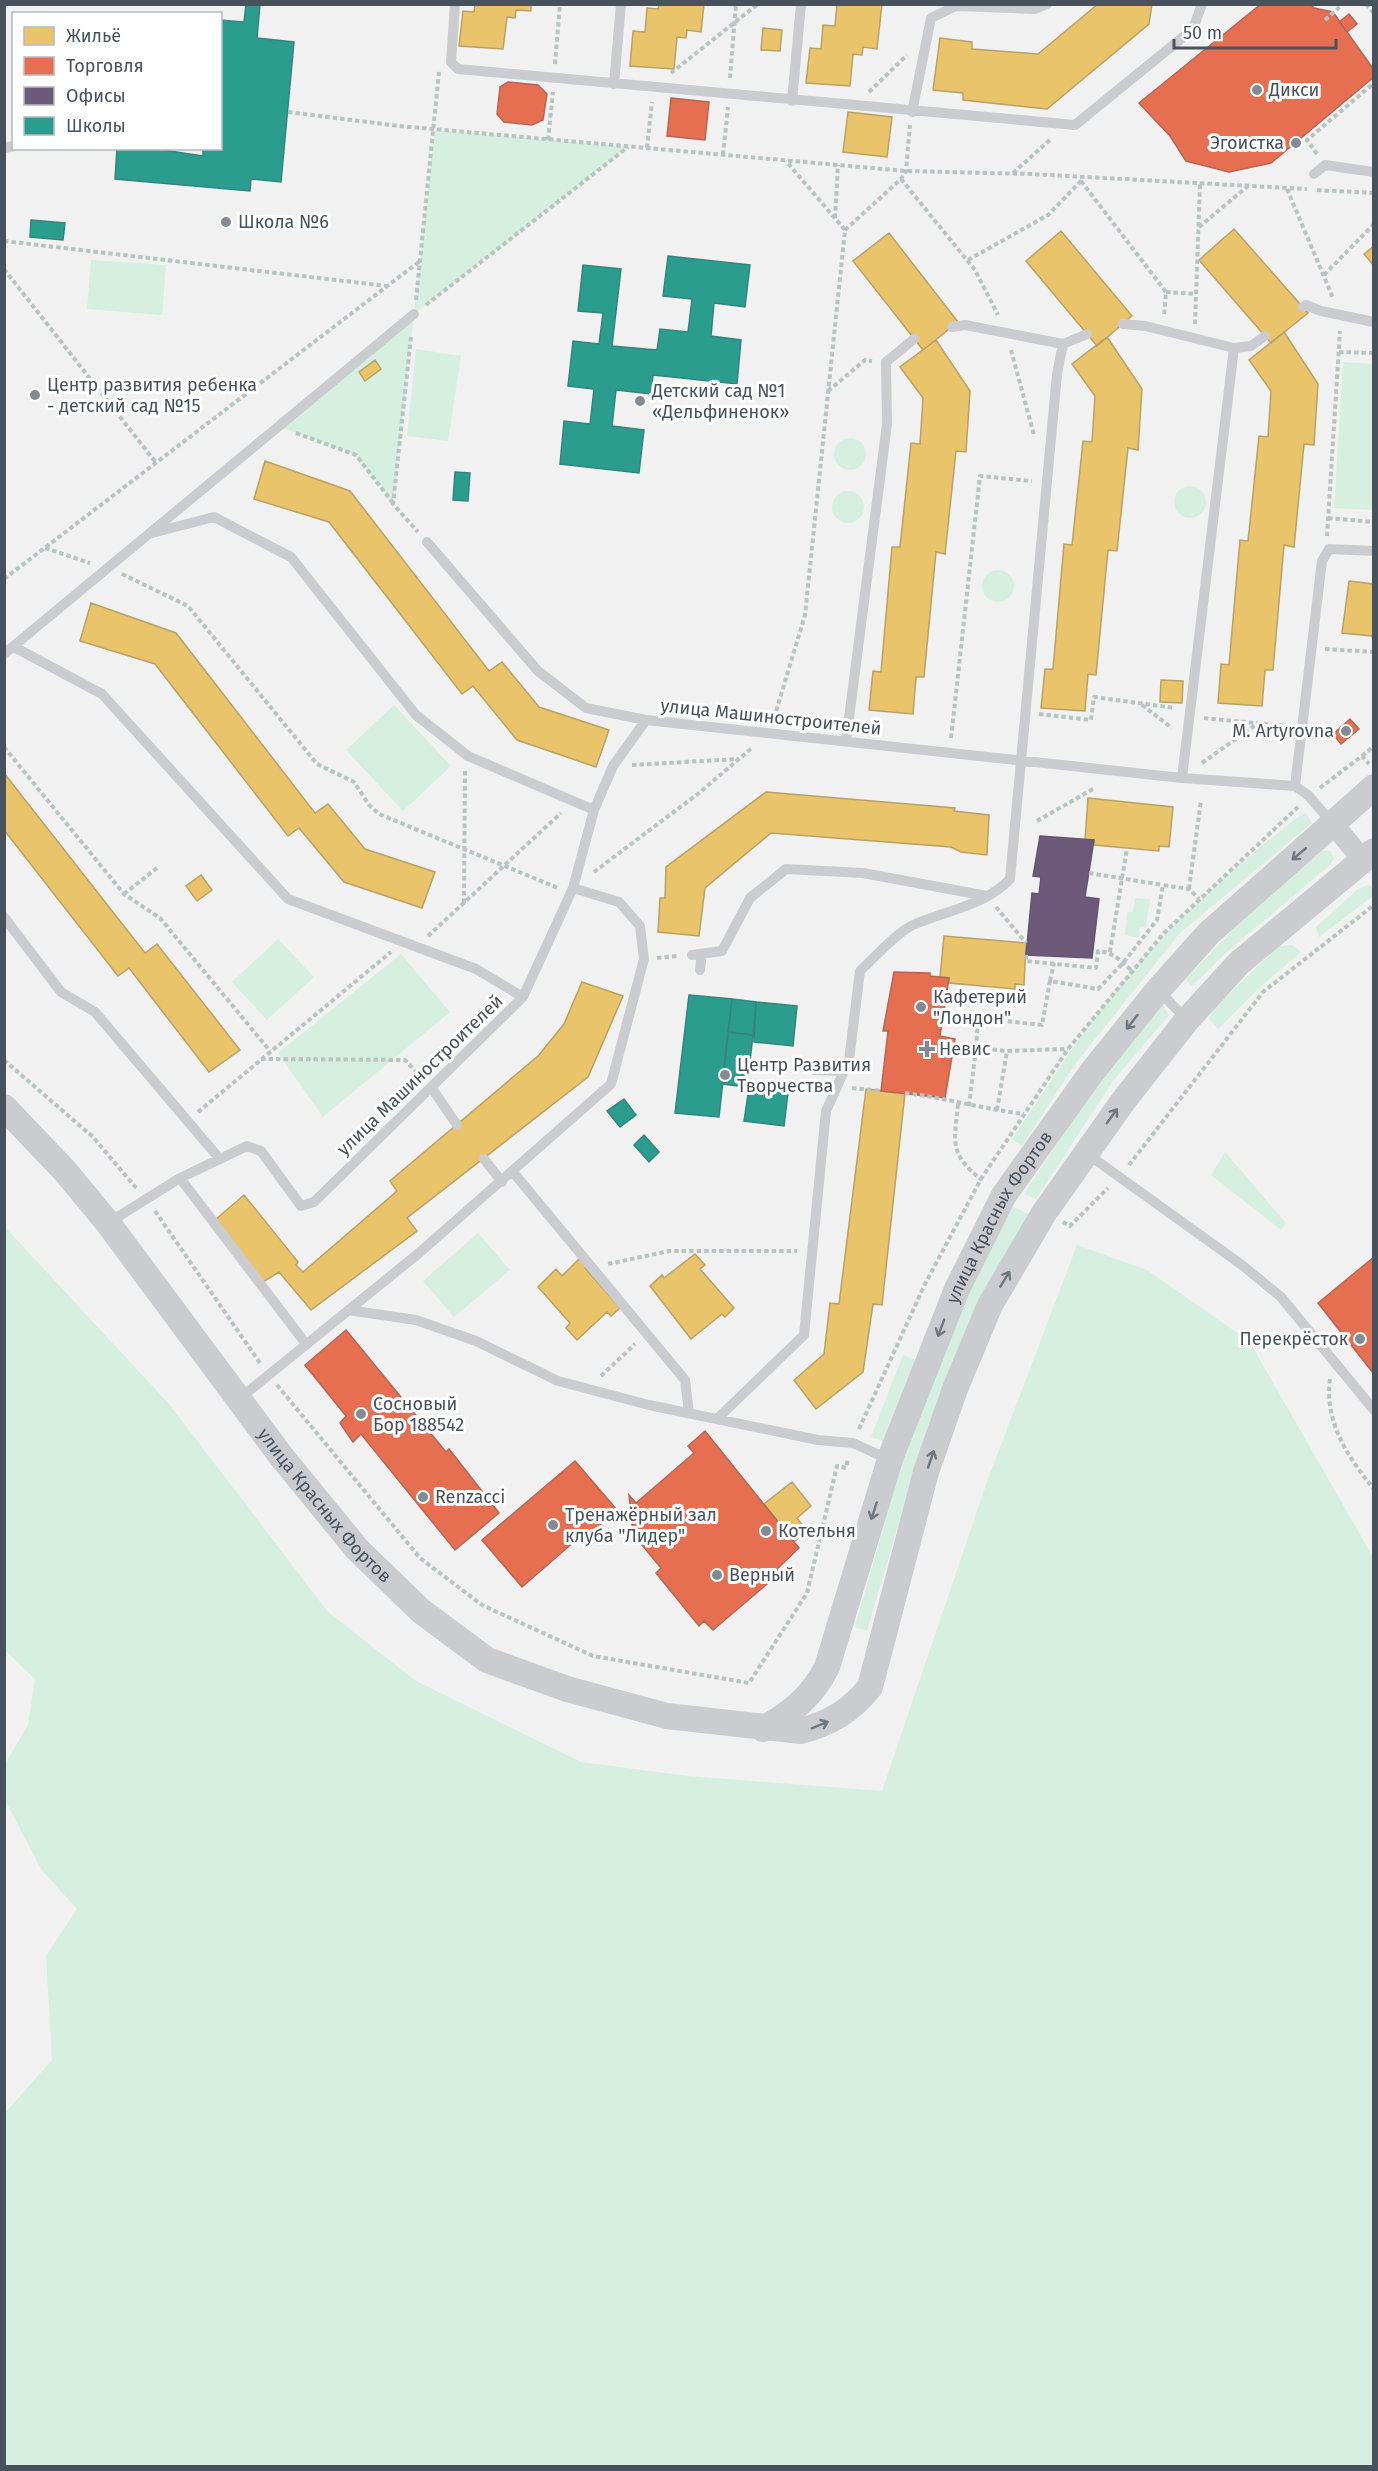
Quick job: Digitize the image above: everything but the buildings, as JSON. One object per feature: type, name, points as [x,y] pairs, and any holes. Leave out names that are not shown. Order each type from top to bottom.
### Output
[{"type":"street","name":"улица Красных Фортов","points":[[763,1729],[789,1714],[806,1699],[827,1668],[891,1456],[957,1289],[1004,1195],[1092,1072],[1158,990],[1225,917],[1374,787]]},
{"type":"street","points":[[1333,824],[1370,860]]},
{"type":"street","name":"улица Красных Фортов","points":[[4,1107],[65,1171],[108,1223],[239,1399],[357,1549],[421,1611],[487,1660],[567,1689],[667,1716],[763,1729],[800,1731],[820,1726],[857,1703],[870,1687],[926,1472],[955,1389],[990,1305],[1044,1213],[1086,1152],[1187,1020],[1239,963],[1370,860]]},
{"type":"lane","points":[[455,4],[451,62],[458,69],[653,87],[728,99],[792,101],[911,118],[1068,125],[1075,125],[1193,29],[1203,4]]},
{"type":"lane","points":[[614,84],[621,4]]},
{"type":"lane","points":[[792,101],[801,4]]},
{"type":"lane","points":[[911,118],[931,18],[956,6],[1035,9],[1047,4]]},
{"type":"lane","points":[[1314,174],[1325,165],[1374,172]]},
{"type":"lane","points":[[1303,307],[1306,305],[1340,316],[1374,322]]},
{"type":"lane","points":[[414,314],[9,651],[102,694],[288,899],[476,969],[523,997]]},
{"type":"lane","points":[[1123,324],[1164,330],[1234,348],[1251,346],[1265,336]]},
{"type":"lane","points":[[952,327],[965,325],[1063,344],[1087,334]]},
{"type":"lane","points":[[846,741],[887,424],[886,362],[914,339]]},
{"type":"lane","points":[[718,1418],[804,1335],[826,1111],[849,1060],[860,971],[910,927],[987,896],[1001,889],[1010,879],[1023,760],[1057,374],[1063,344]]},
{"type":"lane","points":[[1182,777],[1234,348]]},
{"type":"lane","points":[[152,533],[214,517],[291,557],[416,715],[464,753],[594,810]]},
{"type":"lane","points":[[427,542],[538,671],[586,708],[646,720]]},
{"type":"lane","points":[[1333,824],[1309,796],[1295,786],[1322,561],[1329,549],[1374,551]]},
{"type":"lane","name":"улица Машиностроителей","points":[[108,1223],[180,1178],[247,1146],[261,1151],[301,1206],[314,1202],[523,997],[572,891],[594,810],[613,766],[646,720],[1182,777],[1295,786]]},
{"type":"lane","points":[[700,970],[698,954],[722,951],[750,898],[786,869],[863,873],[987,896]]},
{"type":"lane","points":[[239,1399],[502,1182],[611,1084],[644,959],[640,926],[619,902],[572,891]]},
{"type":"lane","points":[[4,917],[61,992],[95,1012],[219,1158]]},
{"type":"lane","points":[[1158,990],[1187,1020]]},
{"type":"lane","points":[[814,1070],[844,1071]]},
{"type":"lane","points":[[431,1087],[457,1125]]},
{"type":"lane","points":[[1086,1152],[1242,1265],[1281,1297],[1374,1410]]},
{"type":"lane","points":[[484,1160],[502,1182]]},
{"type":"lane","points":[[513,1172],[685,1380],[689,1413]]},
{"type":"lane","points":[[180,1178],[306,1344]]},
{"type":"lane","points":[[348,1310],[416,1320],[476,1341],[558,1381],[689,1413],[818,1440],[853,1443],[877,1454],[891,1456]]},
{"type":"path","points":[[555,63],[560,4]]},
{"type":"path","points":[[723,155],[736,4]]},
{"type":"path","points":[[647,148],[653,87],[758,4]]},
{"type":"path","points":[[1342,4],[1324,20],[1342,4]]},
{"type":"path","points":[[1366,4],[1374,14]]},
{"type":"path","points":[[866,95],[915,47]]},
{"type":"path","points":[[393,504],[440,69],[451,62]]},
{"type":"path","points":[[548,140],[554,78]]},
{"type":"path","points":[[1325,165],[1307,140],[1374,83]]},
{"type":"path","points":[[288,112],[435,130],[906,171],[1013,174],[1374,193]]},
{"type":"path","points":[[45,548],[109,569],[162,591],[188,606],[317,764],[354,782],[369,805],[379,814],[572,891],[699,794],[770,733],[805,615],[845,230],[901,179],[906,171],[911,118]]},
{"type":"path","points":[[1013,174],[1068,125]]},
{"type":"path","points":[[414,314],[628,147]]},
{"type":"path","points":[[785,160],[845,230]]},
{"type":"path","points":[[835,218],[838,165]]},
{"type":"path","points":[[901,179],[968,260],[1006,332],[1036,440]]},
{"type":"path","points":[[968,260],[1048,214],[1083,179]]},
{"type":"path","points":[[1083,179],[1166,292],[1164,330]]},
{"type":"path","points":[[1195,338],[1200,184]]},
{"type":"path","points":[[1198,227],[1248,186]]},
{"type":"path","points":[[1287,188],[1340,316],[1326,555]]},
{"type":"path","points":[[1323,275],[1374,224]]},
{"type":"path","points":[[4,241],[387,286]]},
{"type":"path","points":[[4,579],[420,261]]},
{"type":"path","points":[[6,272],[157,464]]},
{"type":"path","points":[[1166,292],[1196,294]]},
{"type":"path","points":[[1339,352],[1374,353]]},
{"type":"path","points":[[828,392],[865,360],[886,362]]},
{"type":"path","points":[[280,427],[356,455],[393,504],[427,542]]},
{"type":"path","points":[[949,753],[980,476],[1047,483]]},
{"type":"path","points":[[1328,518],[1374,522]]},
{"type":"path","points":[[1312,648],[1374,652]]},
{"type":"path","points":[[1027,713],[1091,720],[1094,697],[1302,728]]},
{"type":"path","points":[[1142,704],[1187,739]]},
{"type":"path","points":[[1182,777],[1257,723]]},
{"type":"path","points":[[1309,796],[1374,746]]},
{"type":"path","points":[[4,747],[124,894],[159,918],[270,1051]]},
{"type":"path","points":[[464,753],[464,903]]},
{"type":"path","points":[[1362,756],[1374,770]]},
{"type":"path","points":[[613,766],[740,759]]},
{"type":"path","points":[[1037,821],[1093,789]]},
{"type":"path","points":[[1189,889],[1201,800]]},
{"type":"path","points":[[417,947],[563,811]]},
{"type":"path","points":[[1110,952],[1127,848]]},
{"type":"path","points":[[124,894],[157,868]]},
{"type":"path","points":[[1089,873],[1189,889],[1199,899]]},
{"type":"path","points":[[1050,981],[1098,988],[1124,963],[1157,920],[1163,885]]},
{"type":"path","points":[[987,896],[1026,943]]},
{"type":"path","points":[[1044,1213],[1070,1226],[1120,1177],[1263,992],[1374,905]]},
{"type":"path","points":[[188,1120],[403,942]]},
{"type":"path","points":[[1026,955],[1026,961],[1096,968],[1095,950],[1110,952],[1132,971]]},
{"type":"path","points":[[644,959],[698,954]]},
{"type":"path","points":[[969,1106],[978,1018],[1042,1025],[1054,963]]},
{"type":"path","points":[[975,1048],[1007,1051],[1068,1049]]},
{"type":"path","points":[[997,1110],[1007,1051]]},
{"type":"path","points":[[261,1059],[405,1060],[431,1087]]},
{"type":"path","points":[[837,1086],[881,1091]]},
{"type":"path","points":[[905,1094],[945,1098],[958,1104],[1024,1114]]},
{"type":"path","points":[[958,1104],[954,1146],[961,1162],[1004,1195]]},
{"type":"path","points":[[593,1267],[669,1251],[812,1251]]},
{"type":"path","points":[[588,1389],[646,1333]]},
{"type":"path","points":[[254,1356],[420,1558],[482,1605],[593,1656],[749,1683],[807,1593],[837,1466],[846,1468],[853,1443]]},
{"type":"path","points":[[1333,1359],[1328,1395],[1335,1430],[1359,1472],[1374,1489]]},
{"type":"green space","points":[[435,130],[628,147],[414,314]]},
{"type":"green space","points":[[91,260],[166,265],[162,315],[87,309]]},
{"type":"green space","points":[[414,314],[393,504],[355,455],[280,427]]},
{"type":"green space","points":[[416,349],[461,356],[448,441],[407,436]]},
{"type":"green space","points":[[1343,362],[1373,364],[1373,510],[1334,508]]},
{"type":"green space","points":[[850,438],[861,443],[866,454],[861,465],[850,470],[839,465],[834,454],[839,443]]},
{"type":"green space","points":[[1190,486],[1201,491],[1206,502],[1201,513],[1190,518],[1179,513],[1174,502],[1179,491]]},
{"type":"green space","points":[[848,491],[859,496],[864,507],[859,518],[848,523],[837,518],[832,507],[837,496]]},
{"type":"green space","points":[[998,570],[1009,575],[1014,586],[1009,597],[998,602],[987,597],[982,586],[987,575]]},
{"type":"green space","points":[[394,705],[451,766],[403,811],[346,750]]},
{"type":"green space","points":[[1305,812],[1312,823],[1180,933],[1076,1063],[1022,1146],[1012,1139],[1083,1033],[1131,972],[1185,914],[1214,887]]},
{"type":"green space","points":[[1323,850],[1330,851],[1334,858],[1330,865],[1228,951],[1192,986],[1185,980],[1248,914]]},
{"type":"green space","points":[[1368,885],[1373,887],[1373,896],[1319,937],[1316,927],[1358,889]]},
{"type":"green space","points":[[1135,898],[1150,899],[1146,928],[1140,927],[1139,938],[1125,935],[1127,912],[1133,912]]},
{"type":"green space","points":[[278,939],[314,977],[267,1020],[232,982]]},
{"type":"green space","points":[[1292,945],[1301,952],[1259,988],[1218,1029],[1209,1019],[1214,1008],[1279,946]]},
{"type":"green space","points":[[401,954],[450,1012],[323,1117],[278,1053]]},
{"type":"green space","points":[[1160,1001],[1169,1015],[1113,1081],[1036,1199],[1024,1194],[1104,1072]]},
{"type":"green space","points":[[1225,1152],[1286,1223],[1281,1230],[1211,1175]]},
{"type":"green space","points":[[1013,1207],[1029,1214],[916,1465],[867,1631],[855,1627],[903,1458],[966,1296]]},
{"type":"green space","points":[[5,1227],[169,1404],[328,1612],[416,1681],[581,1762],[688,1776],[882,1791],[988,1479],[1077,1245],[1147,1270],[1249,1341],[1373,1557],[1373,2466],[5,2466],[5,2113],[52,2060],[46,1956],[77,1909],[41,1869],[5,1800],[5,1764],[28,1725],[35,1679],[5,1650]]},
{"type":"green space","points":[[478,1233],[510,1270],[454,1317],[423,1281]]},
{"type":"green space","points":[[903,1355],[923,1363],[892,1444],[871,1437]]},
{"type":"place","name":"Дикси","points":[[1257,90]]},
{"type":"place","name":"Эгоистка","points":[[1296,143]]},
{"type":"place","name":"Школа №6","points":[[226,222]]},
{"type":"place","name":"Центр развития ребенка - детский сад №15","points":[[35,395]]},
{"type":"place","name":"Детский сад №1 «Дельфиненок»","points":[[640,401]]},
{"type":"place","name":"M. Artyrovna","points":[[1346,731]]},
{"type":"place","name":"Кафетерий \"Лондон\"","points":[[921,1007]]},
{"type":"place","name":"Невис","points":[[927,1049]]},
{"type":"place","name":"Центр Развития Творчества","points":[[725,1075]]},
{"type":"place","name":"Перекрёсток","points":[[1360,1339]]},
{"type":"place","name":"Сосновый Бор 188542","points":[[361,1414]]},
{"type":"place","name":"Renzacci","points":[[423,1497]]},
{"type":"place","name":"Тренажёрный зал клуба \"Лидер\"","points":[[553,1525]]},
{"type":"place","name":"Котельня","points":[[766,1531]]},
{"type":"place","name":"Верный","points":[[717,1575]]}]
